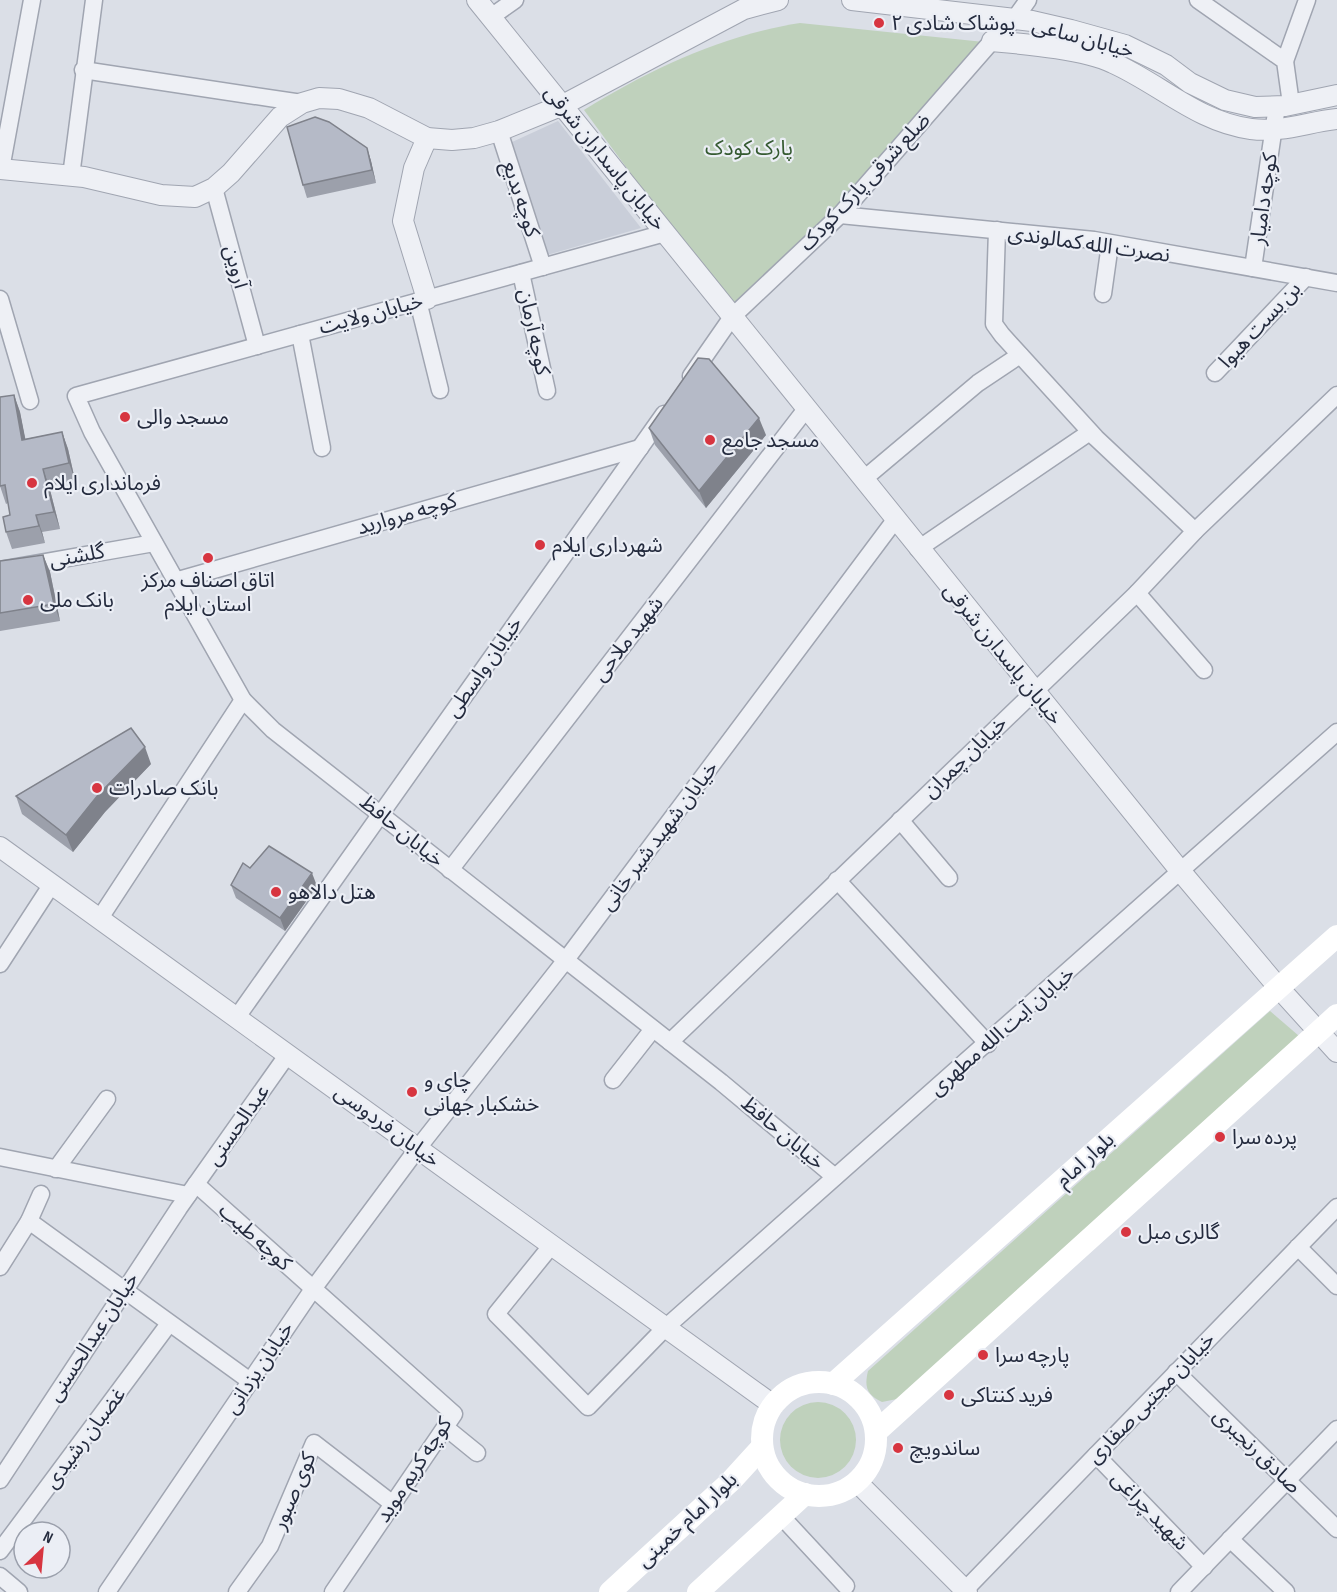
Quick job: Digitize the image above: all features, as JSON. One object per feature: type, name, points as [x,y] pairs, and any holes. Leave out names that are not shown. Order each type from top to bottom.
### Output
[{"type":"main road","name":"بلوار امام","points":[[833,1384],[1337,936]]},
{"type":"main road","points":[[876,1432],[1337,1015]]},
{"type":"main road","points":[[802,1384],[833,1384],[849,1390],[862,1401],[871,1416],[876,1432],[875,1450],[868,1467],[857,1482],[842,1491],[823,1496],[805,1494],[789,1488],[776,1477],[767,1463],[762,1446],[762,1429],[773,1405],[788,1390],[802,1384]]},
{"type":"main road","name":"بلوار امام خمینی","points":[[610,1592],[731,1481],[762,1446]]},
{"type":"main road","points":[[698,1592],[805,1494]]},
{"type":"street","points":[[32,0],[1,169],[71,176],[161,195],[195,197],[214,188],[231,173],[280,117],[302,103],[319,98],[339,99],[369,108],[427,138],[452,140],[499,132],[563,105],[757,2]]},
{"type":"street","points":[[71,176],[83,70],[94,0]]},
{"type":"street","name":"خیابان پاسداران شرقی","points":[[477,0],[732,317]]},
{"type":"street","points":[[491,17],[515,0]]},
{"type":"street","name":"خیابان ساعی","points":[[852,0],[1013,21],[1032,21],[1125,45],[1166,65],[1190,83],[1225,100],[1255,107],[1284,105],[1337,95]]},
{"type":"street","name":"ضلع شرقی پارک کودک","points":[[732,317],[840,215],[992,41],[1013,21],[1028,0]]},
{"type":"street","points":[[1198,0],[1285,61],[1307,0]]},
{"type":"street","name":"خیابان ساعی","points":[[992,41],[1036,45],[1109,61],[1138,75],[1180,103],[1213,118],[1252,129],[1274,129],[1337,119]]},
{"type":"street","name":"کوچه دامیار","points":[[1253,268],[1274,129],[1284,105],[1285,61]]},
{"type":"street","points":[[83,70],[302,103]]},
{"type":"street","name":"کوچه بدیع","points":[[499,132],[543,267]]},
{"type":"street","points":[[427,138],[414,168],[403,221],[423,300],[440,390]]},
{"type":"street","name":"آروین","points":[[214,188],[257,346]]},
{"type":"street","name":"نصرت الله کمالوندی","points":[[840,215],[997,230],[1110,244],[1337,283]]},
{"type":"street","points":[[997,230],[994,324],[1090,432],[1195,531]]},
{"type":"street","name":"خیابان ولایت","points":[[76,396],[665,233]]},
{"type":"street","points":[[1103,294],[1110,244]]},
{"type":"street","name":"کوچه آرمان","points":[[521,273],[547,391]]},
{"type":"street","name":"بن بست هیوا","points":[[1215,373],[1306,277]]},
{"type":"street","points":[[0,299],[30,401]]},
{"type":"street","name":"خیابان واسطی","points":[[237,1017],[732,317]]},
{"type":"street","name":"خیابان پاسدارن شرقی","points":[[732,317],[865,478],[918,549],[1182,873],[1278,987],[1337,1052]]},
{"type":"street","points":[[300,334],[322,448]]},
{"type":"street","points":[[865,478],[978,383],[1020,355]]},
{"type":"street","name":"خیابان چمران","points":[[669,1042],[1137,593],[1195,531],[1337,395]]},
{"type":"street","name":"خیابان حافظ","points":[[76,396],[92,432],[243,700],[273,730],[653,1029],[835,1177]]},
{"type":"street","name":"شهید ملاحی","points":[[450,870],[806,409]]},
{"type":"street","points":[[918,549],[1090,432]]},
{"type":"street","name":"کوچه مروارید","points":[[175,581],[640,448]]},
{"type":"street","name":"خیابان شهید شیر خانی","points":[[418,1148],[565,961],[895,520]]},
{"type":"street","name":"گلشنی","points":[[0,570],[154,543]]},
{"type":"street","points":[[1137,593],[1204,670]]},
{"type":"street","points":[[99,918],[243,700]]},
{"type":"street","name":"خیابان آیت الله مطهری","points":[[551,1246],[496,1314],[588,1407],[665,1328],[1182,873],[1337,732]]},
{"type":"street","points":[[900,820],[949,878]]},
{"type":"street","name":"خیابان فردوسی","points":[[0,847],[773,1405]]},
{"type":"street","points":[[837,880],[988,1044]]},
{"type":"street","points":[[0,964],[52,884]]},
{"type":"street","points":[[613,1080],[653,1029]]},
{"type":"street","name":"عبدالحسنی","points":[[192,1190],[288,1054]]},
{"type":"street","points":[[56,1169],[107,1098]]},
{"type":"street","name":"خیابان یزدانی","points":[[107,1592],[313,1289],[418,1148]]},
{"type":"street","points":[[0,1157],[56,1169],[192,1190]]},
{"type":"street","name":"کوچه طیب","points":[[192,1190],[313,1289]]},
{"type":"street","name":"خیابان عبدالحسنی","points":[[0,1480],[192,1190]]},
{"type":"street","points":[[1,1261],[28,1221],[41,1194]]},
{"type":"street","name":"خیابان مجتبی صفاری","points":[[965,1591],[1337,1207]]},
{"type":"street","points":[[28,1221],[124,1290],[168,1325],[250,1381]]},
{"type":"street","points":[[1298,1247],[1337,1286]]},
{"type":"street","name":"کوچه کریم موید","points":[[313,1289],[454,1414],[333,1592]]},
{"type":"street","name":"غضبان رشیدی","points":[[0,1551],[168,1325]]},
{"type":"street","name":"صادق رنجبری","points":[[1176,1372],[1337,1529]]},
{"type":"street","points":[[446,1427],[477,1453]]},
{"type":"street","points":[[1179,1592],[1337,1429]]},
{"type":"street","name":"کوی صبور","points":[[237,1592],[270,1546],[314,1443],[393,1504]]},
{"type":"street","name":"شهید چراغی","points":[[1096,1455],[1204,1567]]},
{"type":"street","points":[[857,1482],[965,1591]]},
{"type":"street","points":[[782,1517],[846,1586]]},
{"type":"street","points":[[1230,1539],[1286,1592]]},
{"type":"street","points":[[0,1576],[19,1592]]},
{"type":"shaded area","points":[[558,121],[641,228],[547,255],[510,143]]},
{"type":"green space","name":"پارک کودک","points":[[800,23],[984,42],[837,214],[732,311],[584,110],[661,68],[715,45]]},
{"type":"green space","points":[[1270,1011],[1299,1036],[897,1399],[882,1402],[870,1393],[866,1382],[868,1371]]},
{"type":"green space","points":[[818,1402],[832,1405],[845,1413],[853,1426],[856,1440],[853,1454],[845,1467],[832,1475],[818,1478],[804,1475],[791,1467],[783,1454],[780,1440],[783,1426],[791,1413],[804,1405]]},
{"type":"building","points":[[315,117],[329,122],[367,148],[372,170],[303,185],[287,127]]},
{"type":"building","name":"مسجد جامع","points":[[698,358],[709,359],[759,418],[699,491],[649,428]]},
{"type":"building","name":"فرمانداری ایلام","points":[[14,395],[22,440],[62,432],[69,463],[43,469],[54,512],[36,515],[39,526],[6,532],[3,517],[10,515],[5,485],[0,486],[0,397]]},
{"type":"building","name":"بانک ملی","points":[[43,555],[54,604],[0,613],[0,561]]},
{"type":"building","points":[[131,728],[145,747],[98,795],[66,835],[16,796]]},
{"type":"building","name":"هتل دالاهو","points":[[269,846],[312,873],[280,918],[231,885],[243,863],[250,868]]},
{"type":"place","name":"پوشاک شادی ۲","points":[[879,23]]},
{"type":"place","name":"مسجد والی","points":[[125,417]]},
{"type":"place","name":"مسجد جامع","points":[[710,440]]},
{"type":"place","name":"فرمانداری ایلام","points":[[32,483]]},
{"type":"place","name":"شهرداری ایلام","points":[[540,545]]},
{"type":"place","name":"اتاق اصناف مرکز استان ایلام","points":[[208,558]]},
{"type":"place","name":"بانک ملی","points":[[28,600]]},
{"type":"place","name":"بانک صادرات","points":[[97,788]]},
{"type":"place","name":"هتل دالاهو","points":[[276,892]]},
{"type":"place","name":"چای و خشکبار جهانی","points":[[412,1092]]},
{"type":"place","name":"پرده سرا","points":[[1220,1137]]},
{"type":"place","name":"گالری مبل","points":[[1126,1232]]},
{"type":"place","name":"پارچه سرا","points":[[983,1355]]},
{"type":"place","name":"فرید کنتاکی","points":[[949,1395]]},
{"type":"place","name":"ساندویچ","points":[[898,1448]]}]
